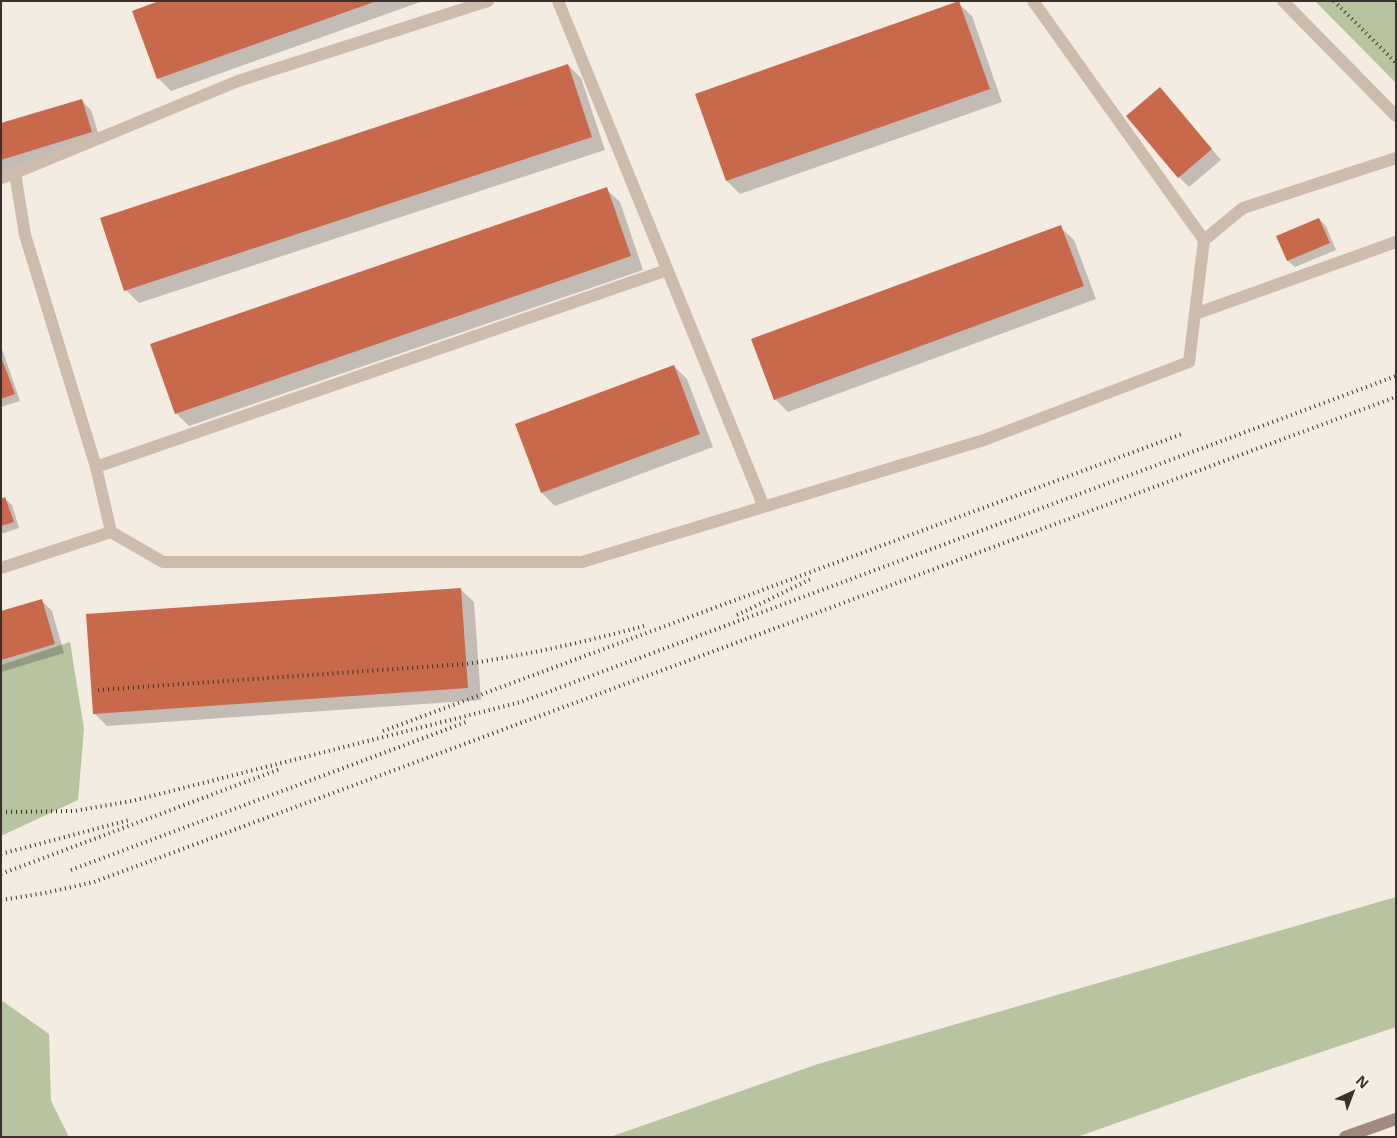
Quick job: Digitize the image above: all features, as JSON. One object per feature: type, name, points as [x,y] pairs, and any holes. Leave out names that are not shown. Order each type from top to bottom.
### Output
[{"type":"main road","points":[[1346,1137],[1396,1119]]},
{"type":"lane","points":[[1,178],[238,81],[488,1]]},
{"type":"lane","points":[[558,1],[764,507]]},
{"type":"lane","points":[[15,173],[25,235],[96,467],[111,532],[163,562],[582,562],[984,440],[1189,362],[1204,240],[1033,1]]},
{"type":"lane","points":[[1284,1],[1396,116]]},
{"type":"lane","points":[[1204,240],[1243,208],[1396,158]]},
{"type":"lane","points":[[1195,314],[1396,242]]},
{"type":"lane","points":[[96,467],[667,270]]},
{"type":"lane","points":[[1,568],[111,532]]},
{"type":"green space","points":[[1315,1],[1396,1],[1396,83]]},
{"type":"green space","points":[[70,642],[84,729],[78,800],[1,836],[1,665]]},
{"type":"green space","points":[[1396,897],[1396,1027],[1077,1137],[610,1137],[818,1064]]},
{"type":"green space","points":[[1,1000],[49,1034],[51,1101],[69,1137],[1,1137]]},
{"type":"building","points":[[159,1],[374,2],[157,79],[132,11]]},
{"type":"building","points":[[959,1],[990,89],[726,181],[695,94]]},
{"type":"building","points":[[568,64],[592,137],[124,291],[100,218]]},
{"type":"building","points":[[1160,87],[1212,149],[1178,178],[1126,116]]},
{"type":"building","points":[[82,99],[92,132],[1,160],[1,123]]},
{"type":"building","points":[[607,187],[631,256],[175,414],[150,344]]},
{"type":"building","points":[[1319,218],[1330,243],[1287,261],[1276,236]]},
{"type":"building","points":[[1061,225],[1084,286],[774,400],[751,339]]},
{"type":"building","points":[[1,357],[15,394],[1,399]]},
{"type":"building","points":[[674,365],[700,434],[541,493],[515,424]]},
{"type":"building","points":[[5,497],[14,522],[1,526],[1,499]]},
{"type":"building","points":[[461,588],[468,688],[93,714],[86,614]]},
{"type":"building","points":[[42,599],[55,644],[1,660],[1,611]]},
{"type":"railway","points":[[1334,1],[1396,63]]},
{"type":"railway","points":[[1,812],[74,811],[132,801],[521,702],[1396,376]]},
{"type":"railway","points":[[1,900],[94,882],[1396,397]]},
{"type":"railway","points":[[383,731],[1182,434]]},
{"type":"railway","points":[[737,615],[813,578]]},
{"type":"railway","points":[[98,690],[466,664],[555,648],[644,626]]},
{"type":"railway","points":[[71,870],[469,721]]},
{"type":"railway","points":[[1,874],[280,769]]},
{"type":"railway","points":[[1,854],[129,820]]}]
